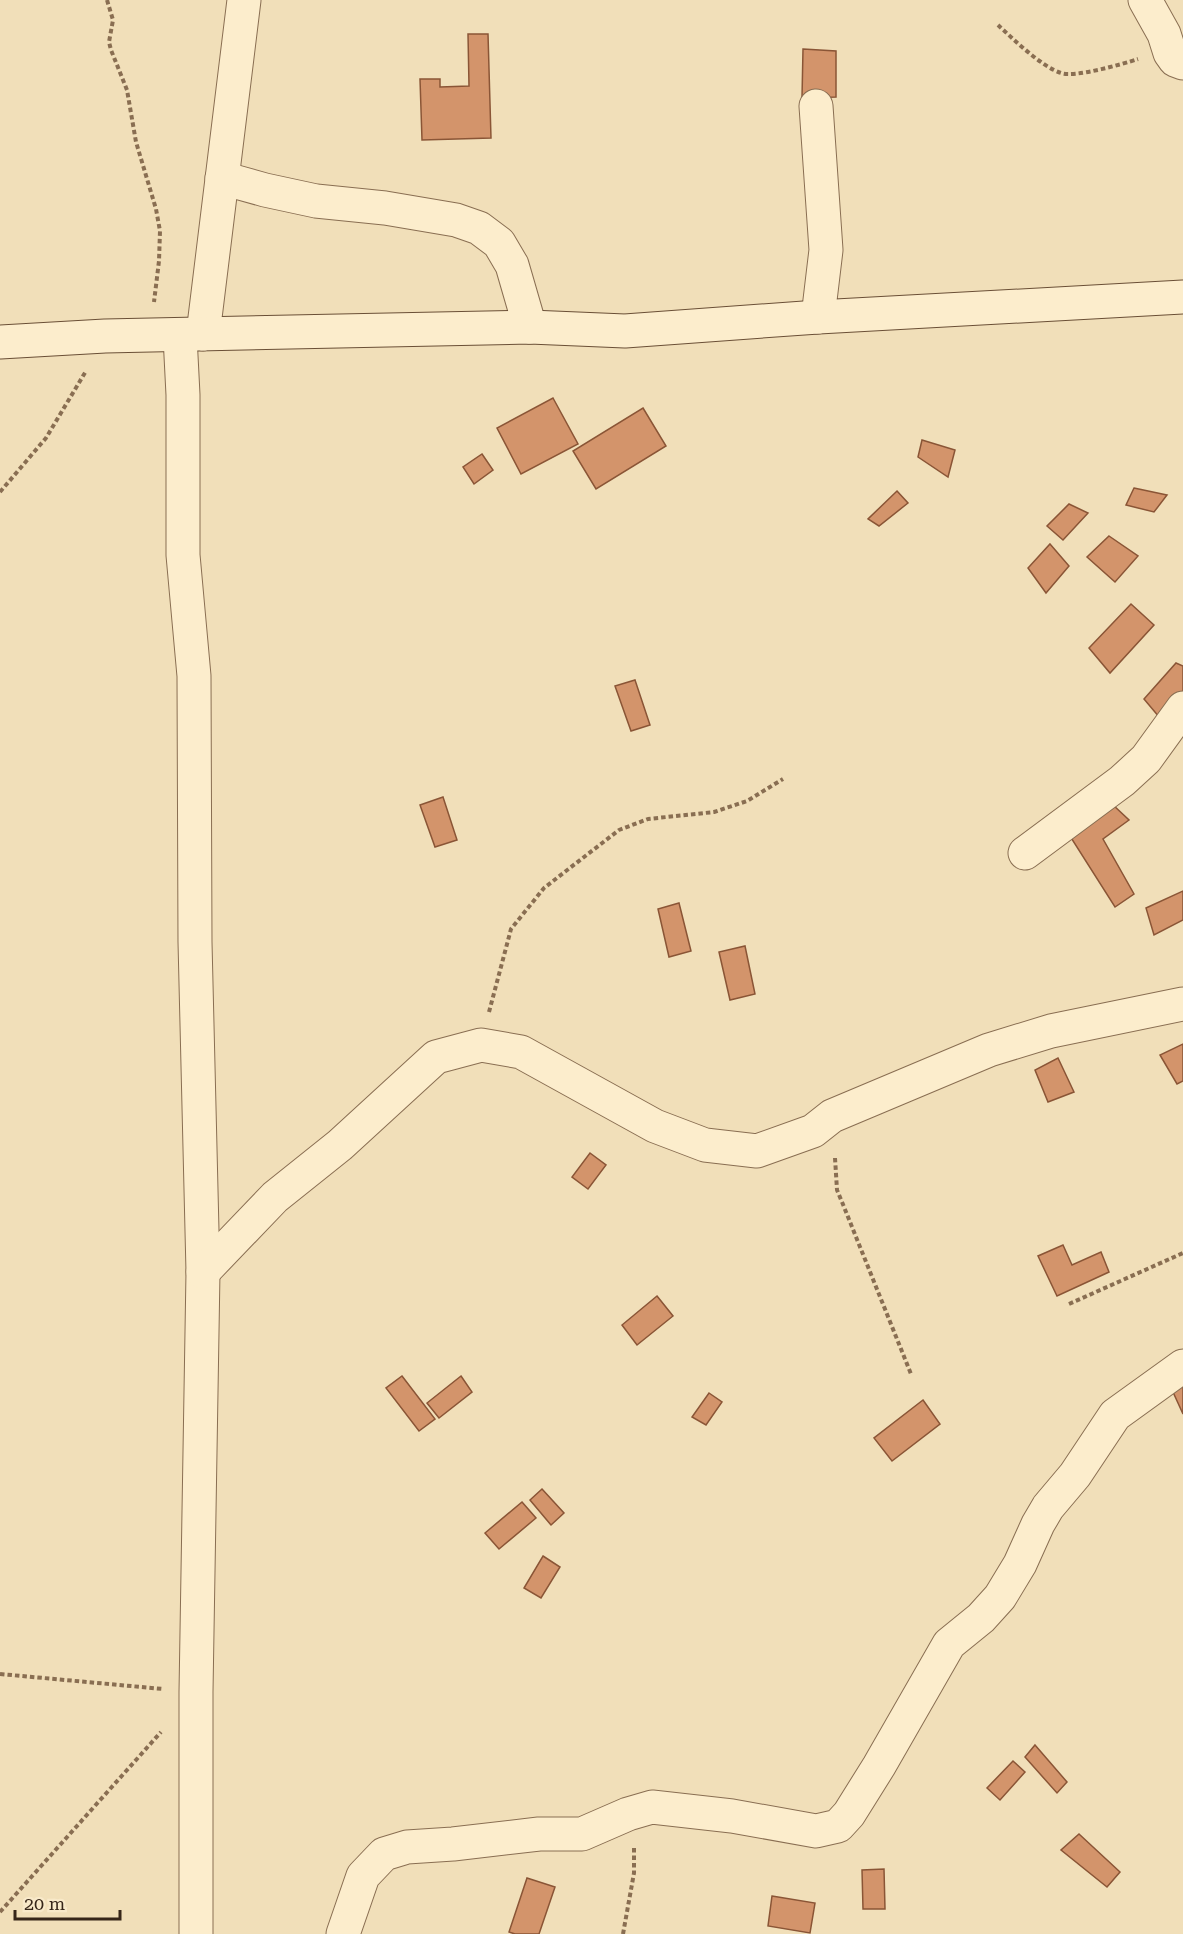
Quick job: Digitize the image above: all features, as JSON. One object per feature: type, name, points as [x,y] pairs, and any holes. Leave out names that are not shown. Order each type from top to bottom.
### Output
[{"type":"street","points":[[196,1934],[196,1692],[203,1272],[195,942],[194,676],[183,555],[183,395],[179,335],[222,178],[244,0]]},
{"type":"street","points":[[1145,0],[1175,55]]},
{"type":"street","points":[[816,106],[826,250],[818,317]]},
{"type":"street","points":[[222,178],[316,201],[385,208],[456,220],[479,228],[499,243],[512,266],[530,327]]},
{"type":"street","points":[[0,342],[105,336],[530,327],[626,330],[1183,297]]},
{"type":"street","points":[[1025,853],[1122,781],[1146,759],[1183,708]]},
{"type":"street","points":[[203,1272],[275,1197],[340,1145],[436,1057],[481,1045],[521,1052],[654,1126],[705,1145],[757,1151],[813,1131],[832,1116],[989,1050],[1051,1031],[1183,1004]]},
{"type":"street","points":[[343,1934],[363,1876],[384,1854],[407,1847],[539,1834],[582,1834],[628,1814],[652,1807],[732,1816],[816,1831],[838,1826],[849,1814],[879,1766],[949,1644],[981,1617],[1000,1597],[1020,1564],[1048,1507],[1075,1475],[1115,1415],[1183,1366]]},
{"type":"path","points":[[107,0],[113,20],[111,50],[127,90],[136,142],[156,209],[160,231],[153,313],[179,335]]},
{"type":"path","points":[[998,25],[1042,62],[1057,72],[1067,74],[1087,72],[1134,60],[1175,55]]},
{"type":"path","points":[[0,492],[46,438],[81,382],[105,336]]},
{"type":"path","points":[[481,1045],[512,929],[544,888],[619,830],[648,819],[714,812],[747,801],[783,779]]},
{"type":"path","points":[[832,1116],[837,1190],[911,1374]]},
{"type":"path","points":[[1069,1304],[1183,1253]]},
{"type":"path","points":[[0,1674],[196,1692]]},
{"type":"path","points":[[0,1912],[196,1692]]},
{"type":"path","points":[[623,1934],[634,1873],[635,1848],[628,1814]]},
{"type":"building","points":[[468,34],[488,34],[491,138],[422,140],[420,79],[440,79],[440,87],[469,86]]},
{"type":"building","points":[[803,49],[836,51],[836,97],[802,98]]},
{"type":"building","points":[[553,398],[578,444],[521,474],[497,428]]},
{"type":"building","points":[[643,408],[666,446],[596,489],[573,451]]},
{"type":"building","points":[[922,440],[955,450],[948,477],[918,457]]},
{"type":"building","points":[[482,454],[493,470],[474,484],[463,467]]},
{"type":"building","points":[[1134,488],[1167,495],[1154,512],[1126,505]]},
{"type":"building","points":[[897,491],[908,503],[879,526],[868,519]]},
{"type":"building","points":[[1069,504],[1088,513],[1063,540],[1047,526]]},
{"type":"building","points":[[1109,536],[1138,556],[1115,582],[1087,557]]},
{"type":"building","points":[[1050,544],[1069,566],[1046,593],[1028,568]]},
{"type":"building","points":[[1131,604],[1154,625],[1110,673],[1089,648]]},
{"type":"building","points":[[1176,663],[1183,666],[1183,704],[1170,730],[1144,699]]},
{"type":"building","points":[[635,680],[650,725],[631,731],[615,686]]},
{"type":"building","points":[[443,797],[457,840],[435,847],[420,805]]},
{"type":"building","points":[[1112,804],[1129,820],[1103,839],[1134,894],[1115,907],[1068,833]]},
{"type":"building","points":[[1183,891],[1183,920],[1154,935],[1146,908]]},
{"type":"building","points":[[679,903],[691,951],[669,957],[658,909]]},
{"type":"building","points":[[745,946],[755,994],[730,1000],[719,952]]},
{"type":"building","points":[[1183,1044],[1183,1081],[1177,1084],[1160,1055]]},
{"type":"building","points":[[1058,1058],[1074,1092],[1048,1102],[1035,1070]]},
{"type":"building","points":[[590,1153],[606,1165],[588,1189],[572,1177]]},
{"type":"building","points":[[1063,1245],[1072,1265],[1101,1252],[1109,1272],[1057,1296],[1038,1256]]},
{"type":"building","points":[[657,1296],[673,1316],[637,1345],[622,1325]]},
{"type":"building","points":[[402,1376],[435,1419],[419,1431],[386,1388]]},
{"type":"building","points":[[461,1376],[472,1392],[439,1418],[427,1403]]},
{"type":"building","points":[[1183,1386],[1183,1414],[1173,1392]]},
{"type":"building","points":[[709,1393],[722,1402],[706,1425],[692,1417]]},
{"type":"building","points":[[923,1400],[940,1424],[892,1461],[874,1438]]},
{"type":"building","points":[[542,1489],[564,1513],[551,1525],[530,1500]]},
{"type":"building","points":[[522,1502],[536,1518],[499,1549],[485,1533]]},
{"type":"building","points":[[543,1556],[560,1567],[541,1598],[524,1588]]},
{"type":"building","points":[[1035,1745],[1067,1782],[1057,1793],[1025,1757]]},
{"type":"building","points":[[1013,1761],[1025,1772],[1000,1800],[987,1788]]},
{"type":"building","points":[[1079,1834],[1120,1872],[1107,1887],[1061,1850]]},
{"type":"building","points":[[884,1869],[885,1909],[863,1909],[862,1870]]},
{"type":"building","points":[[527,1878],[555,1887],[539,1934],[515,1934],[509,1932]]},
{"type":"building","points":[[772,1896],[815,1903],[810,1933],[768,1926]]}]
